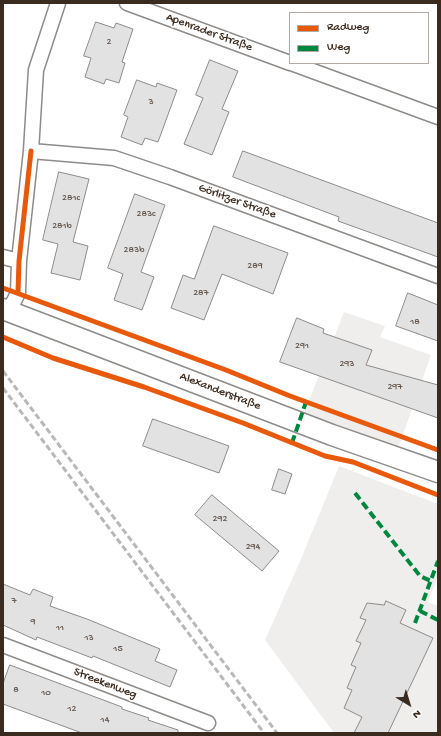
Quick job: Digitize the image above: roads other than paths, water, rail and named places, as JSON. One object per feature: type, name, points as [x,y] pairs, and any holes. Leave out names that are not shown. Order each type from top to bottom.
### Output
[{"type":"main road","name":"Alexanderstraße","points":[[6,310],[332,435],[438,472]]},
{"type":"street","points":[[6,310],[18,293],[19,262],[31,152],[36,70],[58,3]]},
{"type":"street","name":"Apenrader Straße","points":[[127,3],[289,63]]},
{"type":"street","name":"Apenrader Straße","points":[[293,64],[438,117]]},
{"type":"street","name":"Görlitzer Straße","points":[[31,152],[114,158],[178,180],[438,276]]},
{"type":"street","points":[[3,257],[19,262]]},
{"type":"street","name":"Streekenweg","points":[[3,645],[208,723]]},
{"type":"railway","points":[[3,371],[277,733]]},
{"type":"railway","points":[[3,388],[264,733]]}]
